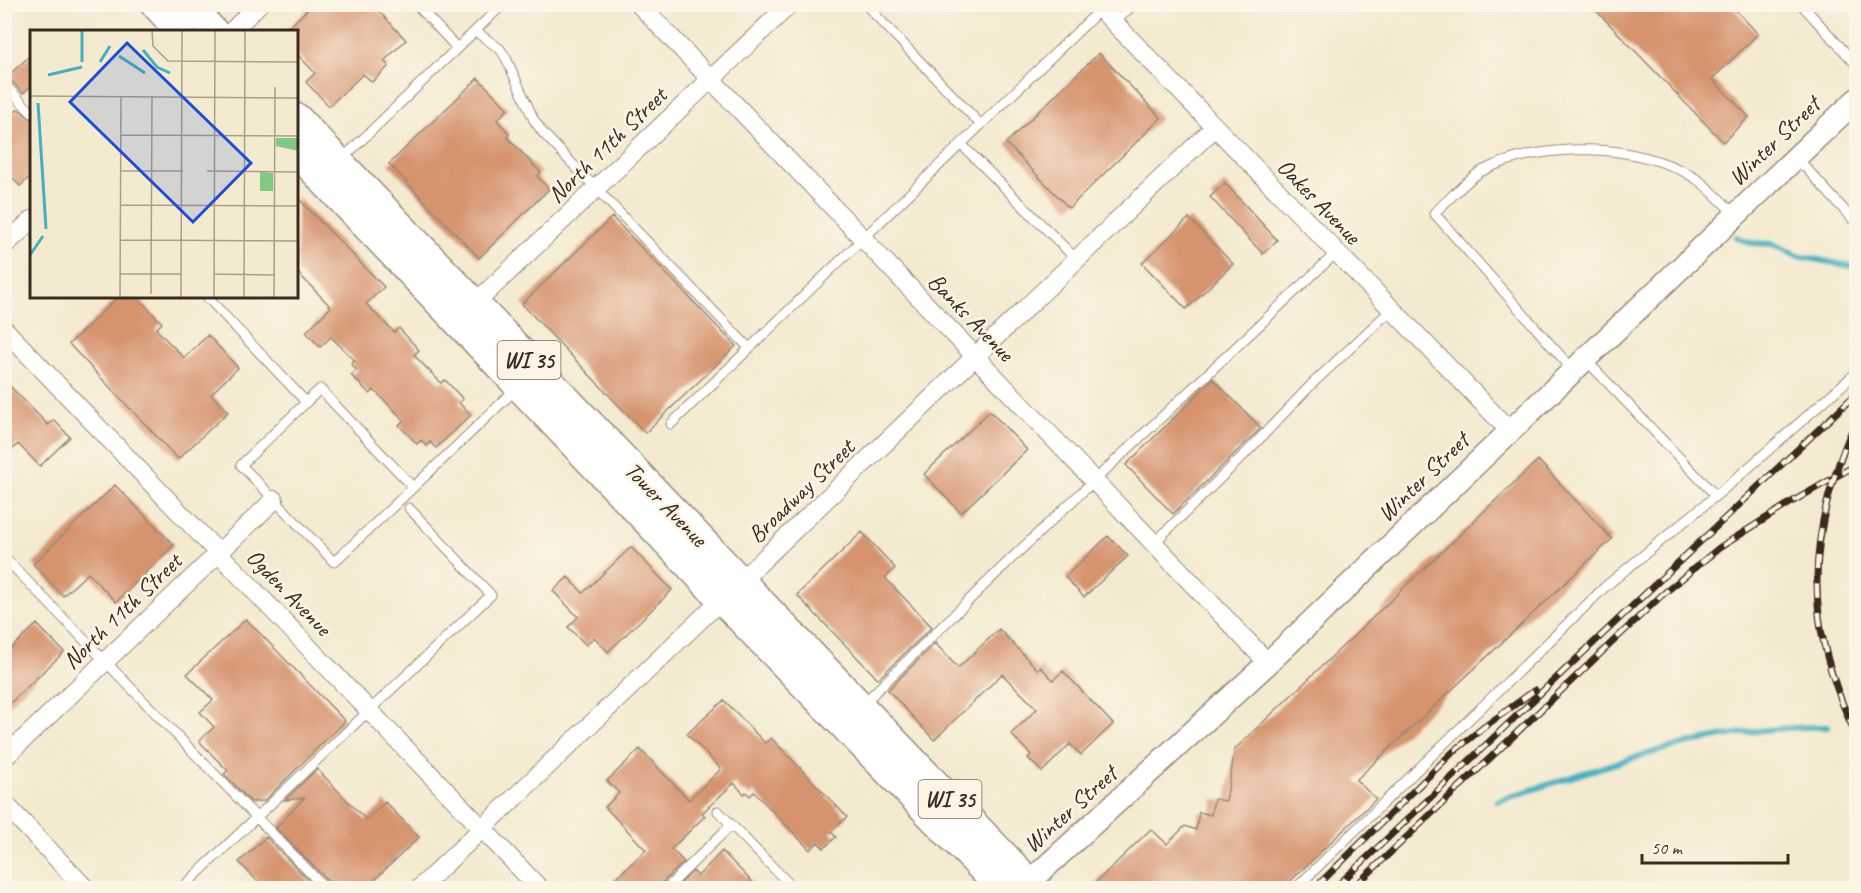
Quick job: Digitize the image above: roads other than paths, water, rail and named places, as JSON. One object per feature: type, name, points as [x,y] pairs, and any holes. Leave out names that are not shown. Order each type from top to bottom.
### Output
[{"type":"main road","points":[[155,4],[178,30]]},
{"type":"main road","points":[[188,4],[212,30]]},
{"type":"main road","name":"Tower Avenue","points":[[298,119],[339,162],[466,312],[519,386],[731,591],[862,706],[1029,886]]},
{"type":"main road","name":"Tower Avenue","points":[[298,154],[466,312],[731,591],[1001,888]]},
{"type":"street","points":[[233,30],[259,4]]},
{"type":"street","name":"Banks Avenue","points":[[639,4],[1268,663]]},
{"type":"street","name":"North 11th Street","points":[[466,312],[790,4]]},
{"type":"street","name":"Oakes Avenue","points":[[1098,7],[1509,430]]},
{"type":"street","name":"Winter Street","points":[[1029,886],[1268,663],[1509,430],[1857,100]]},
{"type":"street","name":"Broadway Street","points":[[420,888],[1214,128]]},
{"type":"street","points":[[4,246],[30,222]]},
{"type":"street","name":"Ogden Avenue","points":[[4,329],[539,888]]},
{"type":"street","name":"North 11th Street","points":[[4,758],[274,500]]},
{"type":"street","points":[[4,803],[85,888]]},
{"type":"lane","points":[[416,4],[457,48]]},
{"type":"lane","points":[[339,162],[503,4]]},
{"type":"lane","points":[[865,4],[981,125]]},
{"type":"lane","points":[[1114,23],[1134,4]]},
{"type":"lane","points":[[1801,4],[1857,64]]},
{"type":"lane","points":[[671,424],[981,125],[1098,7]]},
{"type":"lane","points":[[475,31],[501,51],[539,126],[596,189],[749,348]]},
{"type":"lane","points":[[4,84],[30,111]]},
{"type":"lane","points":[[961,144],[1077,260]]},
{"type":"lane","points":[[1716,496],[1579,364],[1434,213],[1479,172],[1527,155],[1582,150],[1625,154],[1670,165],[1705,185],[1735,216]]},
{"type":"lane","points":[[1796,157],[1857,223]]},
{"type":"lane","points":[[862,706],[1015,555],[1336,253]]},
{"type":"lane","points":[[208,298],[306,402]]},
{"type":"lane","points":[[1154,543],[1246,453],[1312,384],[1392,310]]},
{"type":"lane","points":[[1296,888],[1462,729],[1606,586],[1716,496],[1857,373]]},
{"type":"lane","points":[[413,487],[320,389],[241,465],[334,562],[413,487],[519,386]]},
{"type":"lane","points":[[182,888],[491,595],[409,507]]},
{"type":"lane","points":[[4,557],[325,888]]},
{"type":"lane","points":[[718,811],[793,888]]},
{"type":"lane","points":[[667,888],[731,825]]},
{"type":"waterway","points":[[1736,237],[1750,243],[1773,244],[1797,256],[1856,267]]},
{"type":"waterway","points":[[1497,801],[1659,750],[1742,733],[1784,728],[1827,727]]},
{"type":"railway","points":[[1335,888],[1856,394]]},
{"type":"railway","points":[[1856,422],[1837,467],[1829,495],[1822,527],[1817,588],[1824,646],[1832,675],[1856,735]]},
{"type":"railway","points":[[1353,888],[1662,595],[1719,548],[1856,465]]},
{"type":"railway","points":[[1315,888],[1453,752],[1535,690]]}]
